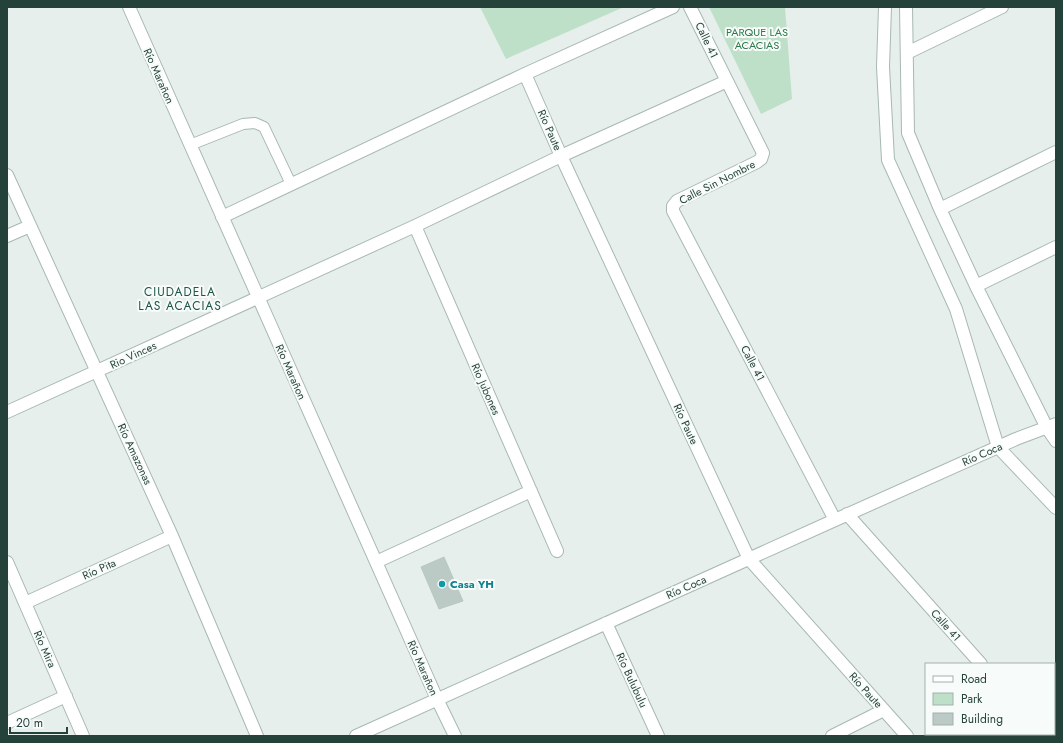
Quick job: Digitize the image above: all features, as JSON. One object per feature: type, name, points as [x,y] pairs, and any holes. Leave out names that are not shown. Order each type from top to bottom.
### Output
[{"type":"street","name":"Río Marañon","points":[[129,7],[454,736]]},
{"type":"street","points":[[222,217],[525,74],[673,7]]},
{"type":"street","name":"Calle 41","points":[[690,7],[763,153],[761,160]]},
{"type":"street","points":[[885,7],[883,67],[888,160],[956,309],[998,447],[1056,508]]},
{"type":"street","points":[[906,7],[908,133],[940,209],[976,286],[1052,426],[1056,441]]},
{"type":"street","points":[[907,53],[1002,7]]},
{"type":"street","name":"Río Paute","points":[[525,74],[561,156],[749,559],[907,736]]},
{"type":"street","name":"Rio Vinces","points":[[7,412],[415,226],[561,156],[726,81]]},
{"type":"street","points":[[940,209],[1056,152]]},
{"type":"street","name":"Calle Sin Nombre","points":[[674,206],[677,201],[761,160]]},
{"type":"street","name":"Río Amazonas","points":[[7,175],[172,536],[257,736]]},
{"type":"street","name":"Calle 41","points":[[674,206],[673,211],[834,520]]},
{"type":"street","points":[[7,236],[30,226]]},
{"type":"street","name":"Río Jubones","points":[[415,226],[557,551]]},
{"type":"street","points":[[976,286],[1056,247]]},
{"type":"street","name":"Río Coca","points":[[356,736],[847,514],[1016,439],[1052,426]]},
{"type":"street","points":[[376,562],[531,491]]},
{"type":"street","name":"Calle 41","points":[[847,514],[979,663]]},
{"type":"street","name":"Río Pita","points":[[25,603],[172,536]]},
{"type":"street","name":"Río Mira","points":[[7,562],[83,736]]},
{"type":"street","name":"Río Bulubulu","points":[[606,623],[658,736]]},
{"type":"street","points":[[7,723],[66,696]]},
{"type":"street","points":[[832,736],[884,710]]},
{"type":"lane","points":[[190,145],[243,124],[255,123],[264,127],[290,184]]},
{"type":"green space","points":[[480,7],[624,7],[506,59]]},
{"type":"green space","name":"PARQUE LAS ACACIAS","points":[[709,7],[785,7],[792,99],[761,114]]},
{"type":"building","name":"Casa YH","points":[[444,557],[463,601],[439,609],[421,567]]},
{"type":"place","name":"Casa YH","points":[[442,584]]},
{"type":"district","name":"CIUDADELA LAS ACACIAS","points":[[180,299]]}]
